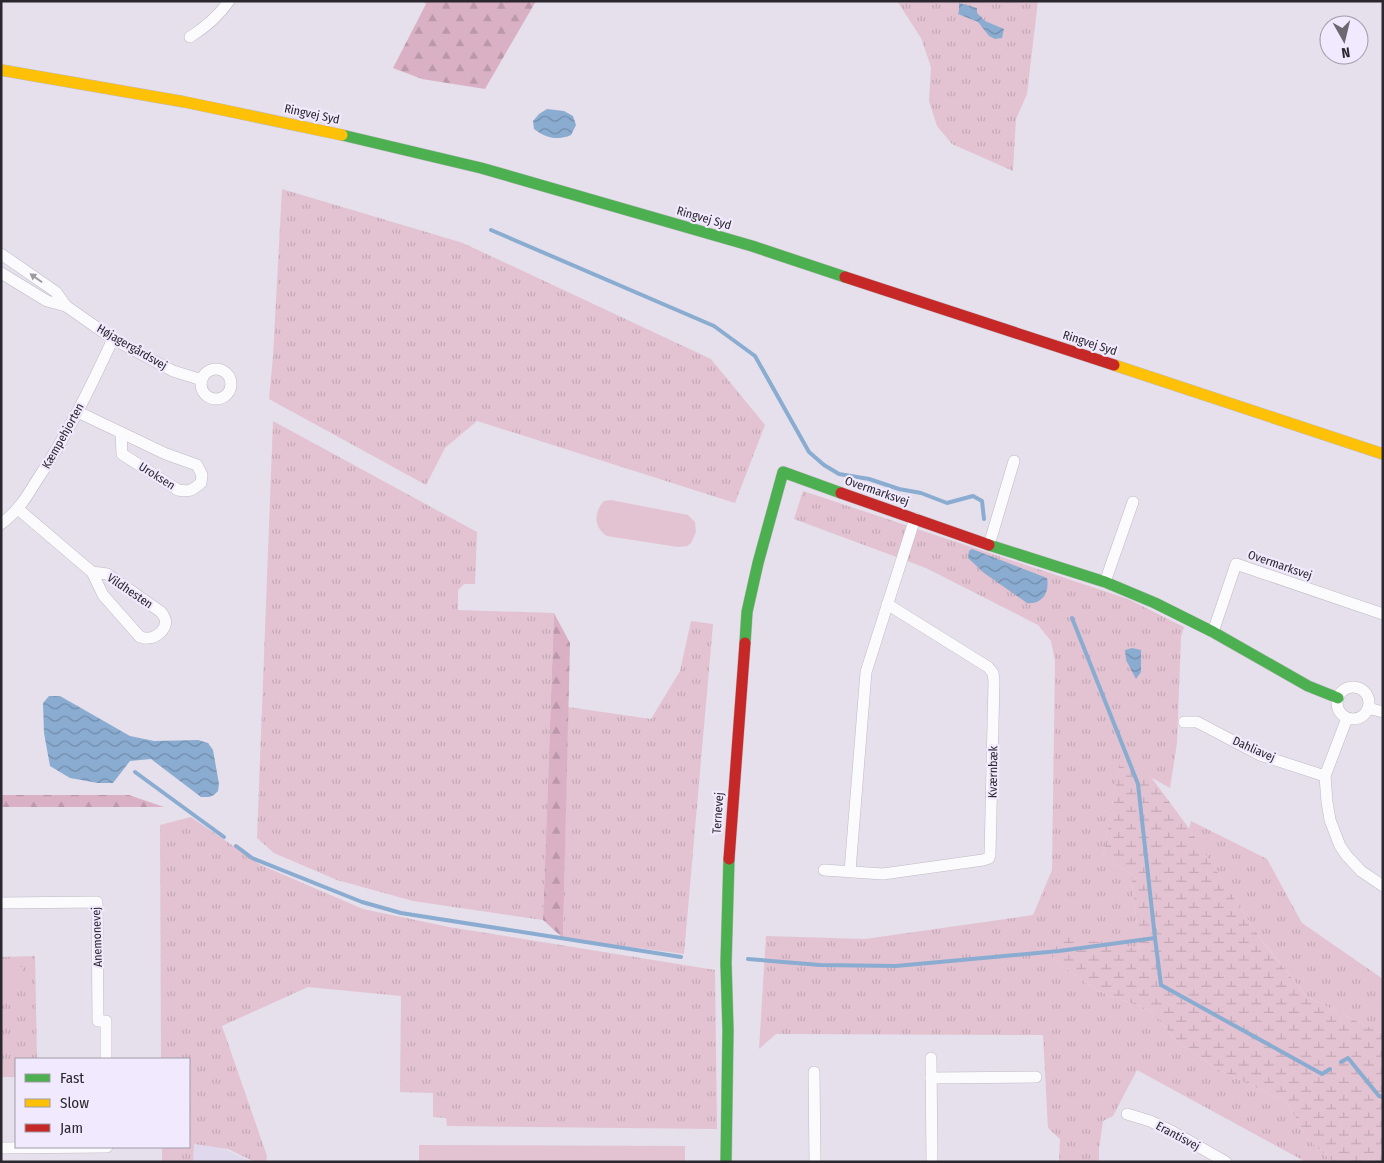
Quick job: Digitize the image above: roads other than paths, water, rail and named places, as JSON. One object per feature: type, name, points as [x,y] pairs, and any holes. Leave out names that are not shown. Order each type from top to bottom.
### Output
[{"type":"main road","name":"Ringvej Syd","points":[[1,70],[185,102],[331,132],[481,168],[752,246],[1383,454]]},
{"type":"main road","name":"Overmarksvej","points":[[783,472],[989,545],[1104,582],[1155,603],[1213,632],[1308,686],[1338,698]]},
{"type":"main road","name":"Ternevej","points":[[726,1162],[728,1030],[726,963],[729,848],[747,612],[758,563],[783,472]]},
{"type":"street","points":[[190,37],[220,15],[229,1]]},
{"type":"street","name":"Højagergårdsvej","points":[[1,254],[56,292],[66,306],[114,340],[173,371],[202,380]]},
{"type":"street","name":"Højagergårdsvej","points":[[1,273],[48,301],[66,306]]},
{"type":"street","name":"Kæmpehjorten","points":[[1,524],[18,509],[49,463],[78,412],[114,340]]},
{"type":"street","name":"Uroksen","points":[[78,412],[166,454],[197,465],[202,475],[201,483],[192,490],[178,490],[122,454],[121,433]]},
{"type":"street","points":[[989,545],[1014,461]]},
{"type":"street","points":[[1104,582],[1133,502]]},
{"type":"street","name":"Vildhesten","points":[[18,509],[92,572],[96,584],[103,595],[140,637],[148,639],[162,632],[166,618],[161,612],[107,574],[92,572]]},
{"type":"street","points":[[850,871],[866,672],[915,518]]},
{"type":"street","name":"Overmarksvej","points":[[1213,632],[1236,564],[1383,614]]},
{"type":"street","name":"Kværnbæk","points":[[824,870],[883,874],[984,860],[989,858],[991,851],[994,718],[993,673],[988,667],[887,604]]},
{"type":"street","points":[[1350,688],[1360,689],[1368,697],[1368,708],[1366,713],[1357,719],[1347,718],[1339,712],[1337,707],[1340,693],[1350,688]]},
{"type":"street","points":[[1368,708],[1383,712]]},
{"type":"street","points":[[1347,718],[1325,776],[1330,820],[1340,846],[1347,856],[1361,871],[1383,886]]},
{"type":"street","name":"Dahliavej","points":[[1184,722],[1197,722],[1260,755],[1325,776]]},
{"type":"street","name":"Anemonevej","points":[[1,903],[97,902],[98,1021],[106,1021],[106,1058]]},
{"type":"street","points":[[931,1058],[932,1162]]},
{"type":"street","points":[[814,1072],[815,1162]]},
{"type":"street","points":[[931,1078],[1036,1077]]},
{"type":"street","name":"Erantisvej","points":[[1127,1114],[1150,1121],[1173,1132],[1226,1162]]},
{"type":"street","points":[[1,1148],[15,1148]]},
{"type":"water","points":[[959,3],[977,8],[977,13],[985,21],[1004,29],[1002,38],[995,39],[989,36],[978,22],[958,14]]},
{"type":"water","points":[[547,109],[564,111],[573,116],[576,125],[571,135],[552,138],[534,129],[533,121]]},
{"type":"water","points":[[972,549],[1047,578],[1046,593],[1041,600],[1027,603],[984,573],[968,558],[969,551]]},
{"type":"water","points":[[1132,648],[1141,650],[1141,672],[1136,679],[1126,660],[1125,650]]},
{"type":"water","points":[[49,696],[60,696],[130,736],[154,741],[198,740],[208,743],[213,750],[219,784],[218,791],[209,797],[201,797],[151,759],[130,761],[113,783],[98,783],[70,778],[50,766],[44,733],[43,703]]},
{"type":"waterway","points":[[491,230],[714,326],[755,356],[809,452],[824,465],[839,474],[869,479],[899,489],[921,493],[947,503],[973,496],[982,501],[984,519]]},
{"type":"waterway","points":[[1072,618],[1138,784],[1155,938]]},
{"type":"waterway","points":[[135,772],[224,837]]},
{"type":"waterway","points":[[236,846],[252,858],[362,902],[401,913],[681,957]]},
{"type":"waterway","points":[[748,959],[820,965],[896,966],[1059,951],[1155,938],[1161,985],[1322,1074],[1330,1069]]},
{"type":"waterway","points":[[1341,1062],[1348,1058],[1379,1096],[1383,1097]]}]
